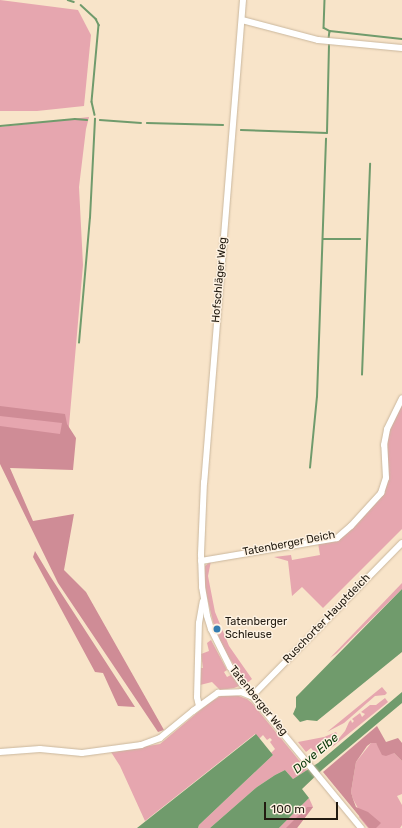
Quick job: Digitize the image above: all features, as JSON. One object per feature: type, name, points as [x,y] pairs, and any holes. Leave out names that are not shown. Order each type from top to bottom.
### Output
[{"type":"street","name":"Hofschläger Weg","points":[[200,561],[205,474],[243,0]]},
{"type":"street","points":[[242,20],[318,40],[402,48]]},
{"type":"street","name":"Tatenberger Deich","points":[[200,561],[336,538],[351,526],[381,492],[386,478],[384,445],[387,429],[402,398]]},
{"type":"street","name":"Ruschorter Hauptdeich","points":[[252,696],[402,543]]},
{"type":"street","name":"Tatenberger Weg","points":[[200,561],[207,616],[220,650],[230,667],[252,696],[361,828]]},
{"type":"street","points":[[199,706],[197,697],[199,623],[204,599]]},
{"type":"street","points":[[0,752],[40,749],[82,753],[141,745],[160,738],[211,697],[224,692],[241,692],[252,696]]},
{"type":"shaded area","points":[[0,0],[78,10],[91,35],[84,106],[37,111],[0,111]]},
{"type":"shaded area","points":[[89,117],[86,129],[79,187],[83,265],[68,437],[0,429],[0,127]]},
{"type":"shaded area","points":[[402,402],[402,529],[323,608],[302,587],[292,596],[288,561],[274,557],[291,555],[292,560],[320,555],[318,543],[336,539],[382,495],[389,429]]},
{"type":"shaded area","points":[[0,406],[65,414],[67,424],[76,438],[73,470],[10,468],[33,521],[74,514],[64,570],[86,592],[164,730],[158,732],[58,583],[0,464],[0,426],[60,434],[62,423],[0,416]]},
{"type":"shaded area","points":[[35,551],[135,707],[118,706],[103,673],[95,672],[33,557]]},
{"type":"shaded area","points":[[211,561],[208,576],[215,612],[229,646],[252,679],[247,683],[224,651],[213,622],[206,593],[204,574],[205,566]]},
{"type":"shaded area","points":[[402,583],[402,589],[337,653],[330,658]]},
{"type":"shaded area","points":[[402,589],[402,652],[317,721],[307,720],[300,722],[293,714],[296,707],[296,697]]},
{"type":"shaded area","points":[[211,640],[227,670],[224,672],[227,677],[231,675],[239,686],[220,690],[212,682],[200,685],[200,668],[203,668],[201,654],[209,651],[207,643]]},
{"type":"shaded area","points":[[382,687],[387,693],[385,695],[375,696],[344,723],[327,732]]},
{"type":"shaded area","points":[[402,692],[402,703],[323,769],[302,789],[309,798],[279,828],[210,828],[257,787],[275,775],[285,770],[293,779],[318,763]]},
{"type":"shaded area","points":[[236,695],[247,699],[252,703],[307,770],[293,779],[285,770],[275,775],[257,787],[210,828],[198,828],[199,825],[273,755],[271,753],[275,749],[270,742],[272,740],[270,738],[267,740],[263,735],[259,739],[255,734],[145,821],[120,766],[111,752],[160,744],[210,702],[221,696]]},
{"type":"shaded area","points":[[385,698],[388,702],[331,748],[345,731],[349,722],[351,720],[352,723],[354,721],[352,719],[360,713],[362,717],[365,714],[361,712],[370,705],[376,705]]},
{"type":"shaded area","points":[[377,726],[386,742],[398,738],[402,743],[402,761],[394,753],[386,756],[382,755],[376,743],[371,743],[367,746],[356,762],[351,792],[356,807],[368,812],[381,823],[376,828],[369,828],[323,772]]},
{"type":"shaded area","points":[[336,732],[337,734],[330,743],[316,754],[311,748],[306,752],[298,742],[324,737]]},
{"type":"shaded area","points":[[256,734],[273,755],[199,825],[198,828],[137,828]]},
{"type":"shaded area","points":[[371,743],[376,743],[380,749],[394,753],[402,761],[402,794],[397,796],[402,805],[402,825],[400,828],[368,828],[359,817],[361,814],[351,792],[356,762]]},
{"type":"shaded area","points":[[309,798],[313,807],[297,828],[279,828]]},
{"type":"shaded area","points":[[307,807],[313,807],[297,828],[286,828]]},
{"type":"waterway","points":[[68,0],[74,2]]},
{"type":"waterway","points":[[325,0],[324,28],[330,31],[329,39]]},
{"type":"waterway","points":[[81,5],[96,19],[99,25],[92,102],[95,115]]},
{"type":"waterway","points":[[330,31],[402,39]]},
{"type":"waterway","points":[[241,130],[327,133],[329,45]]},
{"type":"waterway","points":[[0,126],[75,119],[87,120]]},
{"type":"waterway","points":[[79,343],[90,218],[95,119]]},
{"type":"waterway","points":[[100,120],[141,123]]},
{"type":"waterway","points":[[147,123],[223,125]]},
{"type":"waterway","points":[[310,468],[317,397],[326,139]]},
{"type":"waterway","points":[[362,375],[370,164]]},
{"type":"waterway","points":[[323,239],[360,239]]},
{"type":"place","name":"Tatenberger Schleuse","points":[[217,629]]},
{"type":"water label","name":"Dove Elbe","points":[[316,754]]}]
